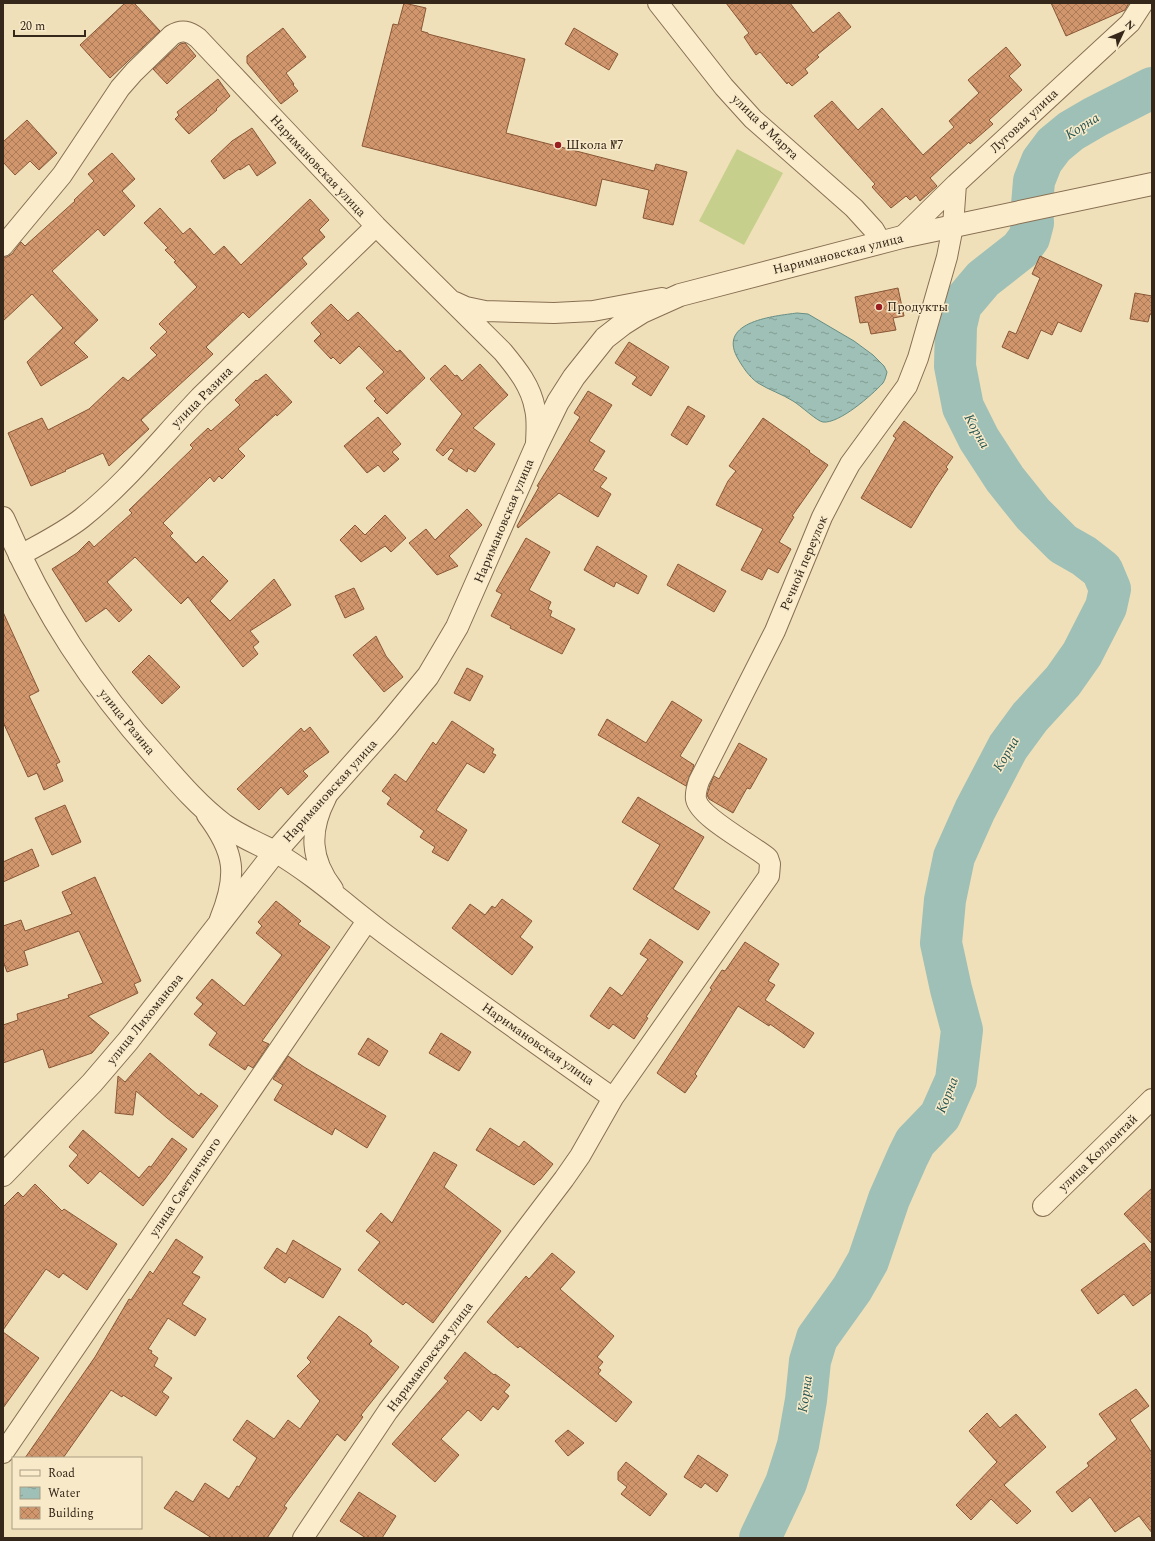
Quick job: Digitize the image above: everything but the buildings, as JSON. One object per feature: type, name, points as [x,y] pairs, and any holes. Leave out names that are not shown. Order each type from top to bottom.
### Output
[{"type":"street","name":"улица 8 Марта","points":[[658,3],[691,47],[734,98],[778,142],[862,216],[874,230],[881,242]]},
{"type":"street","name":"Луговая улица","points":[[902,237],[956,184],[1130,23],[1143,3]]},
{"type":"street","name":"Наримановская улица","points":[[3,246],[62,175],[120,88],[134,72],[172,35],[179,31],[189,32],[198,38],[376,226],[502,352],[519,372],[530,390],[535,409],[536,447]]},
{"type":"street","points":[[953,226],[956,184]]},
{"type":"street","name":"Наримановская улица","points":[[449,299],[466,307],[485,311],[554,313],[593,311],[680,294],[902,237],[1152,184]]},
{"type":"street","name":"улица Разина","points":[[19,556],[81,519],[127,478],[200,397],[376,226]]},
{"type":"street","name":"Речной переулок","points":[[768,876],[770,864],[768,858],[706,814],[696,800],[696,791],[699,781],[775,631],[822,517],[837,488],[850,464],[907,386],[918,358],[947,257],[953,226]]},
{"type":"street","name":"Наримановская улица","points":[[613,1098],[367,921],[293,862],[275,852],[413,695],[443,653],[473,593],[536,447],[558,402],[574,377],[605,338],[642,312],[680,294]]},
{"type":"street","name":"улица Разина","points":[[3,518],[19,556],[51,616],[92,678],[144,744],[196,801],[225,825],[275,852]]},
{"type":"street","points":[[330,790],[318,815],[313,837],[323,873],[330,886],[343,902]]},
{"type":"street","points":[[196,801],[219,832],[226,846],[231,862],[232,876],[230,891],[215,931]]},
{"type":"street","name":"улица Лихоманова","points":[[3,1175],[82,1094],[123,1047],[215,931],[275,852]]},
{"type":"street","name":"Наримановская улица","points":[[303,1538],[388,1411],[564,1179],[580,1156],[613,1098],[768,876]]},
{"type":"street","name":"улица Светличного","points":[[3,1453],[367,921]]},
{"type":"street","name":"улица Коллонтай","points":[[1043,1206],[1152,1099]]},
{"type":"green space","points":[[737,149],[783,173],[744,245],[699,221]]},
{"type":"water","points":[[797,313],[808,314],[854,341],[873,355],[884,366],[887,372],[883,383],[855,408],[830,421],[821,421],[793,401],[755,381],[737,357],[733,345],[735,335],[742,328],[752,323],[776,316]]},
{"type":"waterway","name":"Корна","points":[[760,1538],[786,1483],[798,1445],[806,1400],[810,1361],[817,1338],[852,1289],[868,1261],[889,1199],[908,1156],[915,1142],[940,1116],[956,1080],[962,1030],[941,943],[945,900],[954,857],[975,810],[1008,747],[1030,717],[1063,681],[1082,654],[1106,607],[1110,589],[1102,570],[1084,556],[1063,544],[1033,514],[1005,479],[979,439],[963,407],[955,366],[956,326],[961,305],[983,279],[1020,250],[1029,238],[1033,223],[1032,205],[1034,181],[1042,161],[1054,145],[1071,131],[1095,117],[1152,88]]},
{"type":"place","name":"Школа №7","points":[[558,145]]},
{"type":"place","name":"Продукты","points":[[879,307]]}]
